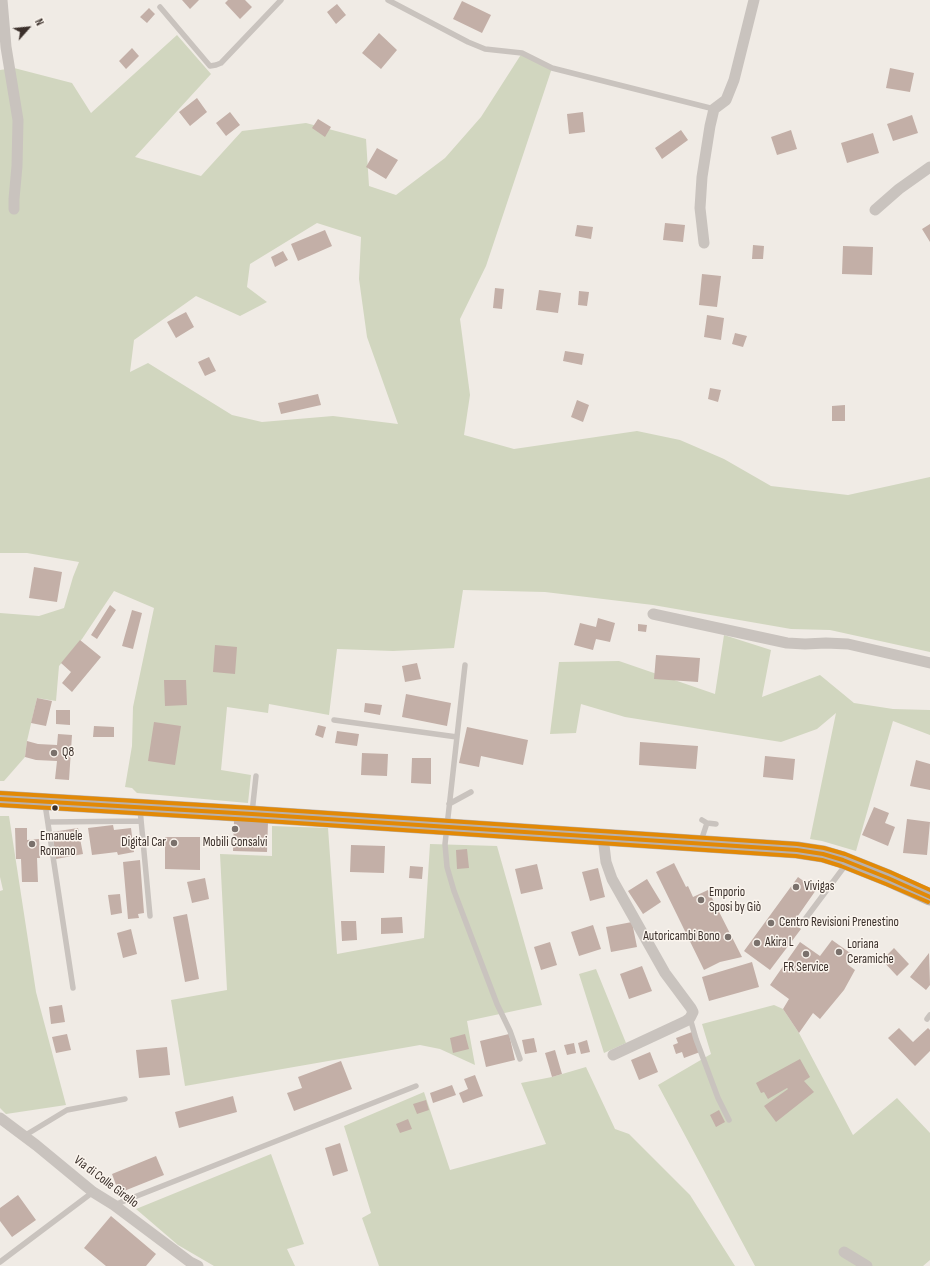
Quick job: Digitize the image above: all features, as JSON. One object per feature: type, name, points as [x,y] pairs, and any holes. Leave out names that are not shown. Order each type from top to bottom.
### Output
[{"type":"main road","points":[[0,799],[45,802],[141,814],[252,814],[797,850],[823,854],[848,862],[930,897]]},
{"type":"street","points":[[2,0],[6,47],[18,120],[14,209]]},
{"type":"street","points":[[704,243],[700,208],[702,177],[710,126],[714,109],[726,100],[734,80],[754,0]]},
{"type":"street","points":[[875,210],[899,189],[930,167]]},
{"type":"street","points":[[653,614],[787,643],[848,644],[930,663]]},
{"type":"street","points":[[602,837],[606,862],[612,879],[665,972],[693,1012],[690,1018],[686,1021],[613,1055]]},
{"type":"street","name":"Via di Colle Girello","points":[[0,1118],[93,1192],[114,1205],[190,1262],[198,1266]]},
{"type":"street","points":[[844,1252],[867,1266]]},
{"type":"lane","points":[[160,7],[210,66],[221,63],[281,0]]},
{"type":"lane","points":[[388,0],[468,42],[485,49],[522,53],[552,68],[714,109]]},
{"type":"lane","points":[[465,665],[445,844],[447,867],[454,891],[497,1004],[510,1031],[520,1059]]},
{"type":"lane","points":[[334,720],[457,737]]},
{"type":"lane","points":[[252,814],[256,776]]},
{"type":"lane","points":[[449,804],[472,792]]},
{"type":"lane","points":[[45,802],[73,988]]},
{"type":"lane","points":[[48,822],[141,814],[150,916]]},
{"type":"lane","points":[[700,843],[704,822],[716,824]]},
{"type":"lane","points":[[803,922],[848,862]]},
{"type":"lane","points":[[690,1018],[696,1039],[718,1098],[729,1120]]},
{"type":"lane","points":[[114,1205],[416,1086]]},
{"type":"lane","points":[[24,1136],[67,1110],[125,1099]]},
{"type":"lane","points":[[0,1262],[93,1192]]},
{"type":"green space","points":[[177,35],[211,74],[135,157],[201,176],[242,131],[306,123],[366,139],[369,186],[396,195],[445,158],[481,117],[522,53],[552,68],[486,266],[460,319],[470,395],[464,435],[514,449],[637,431],[680,440],[724,459],[771,486],[848,495],[930,477],[930,652],[830,630],[791,629],[653,605],[545,592],[463,590],[454,648],[393,651],[337,649],[329,715],[269,704],[268,713],[227,707],[221,770],[251,775],[248,803],[137,793],[132,788],[125,787],[132,746],[133,707],[154,608],[114,591],[82,639],[59,666],[56,701],[37,698],[27,741],[25,757],[4,781],[0,781],[0,613],[39,616],[64,608],[79,562],[27,553],[0,553],[0,70],[14,68],[72,83],[91,113]],"holes":[[[317,223],[361,237],[359,279],[367,337],[398,424],[333,416],[262,422],[232,415],[148,363],[130,372],[134,340],[196,296],[240,316],[267,302],[247,287],[250,264]]]},
{"type":"green space","points":[[724,635],[771,650],[762,697],[820,675],[854,703],[893,709],[930,710],[930,735],[893,721],[856,851],[810,839],[836,713],[817,729],[781,742],[625,717],[581,704],[576,733],[550,734],[559,662],[619,661],[715,694]]},
{"type":"green space","points":[[0,816],[9,816],[36,992],[66,1105],[6,1114],[0,1108],[0,891],[3,890],[0,877]]},
{"type":"green space","points":[[272,826],[328,828],[337,954],[424,938],[430,844],[497,846],[542,1005],[467,1021],[475,1065],[440,1049],[420,1045],[185,1086],[171,1000],[227,990],[220,854],[272,856]]},
{"type":"green space","points":[[596,969],[626,1043],[604,1053],[579,974]]},
{"type":"green space","points":[[774,1005],[783,1009],[799,1033],[853,1135],[897,1098],[930,1133],[930,1260],[923,1266],[755,1266],[658,1085],[711,1054],[702,1024]]},
{"type":"green space","points":[[586,1067],[615,1129],[629,1134],[690,1195],[735,1266],[379,1266],[362,1218],[371,1213],[344,1126],[424,1092],[450,1170],[546,1144],[521,1083],[552,1077]]},
{"type":"green space","points":[[271,1154],[304,1244],[287,1249],[295,1266],[214,1266],[178,1245],[136,1209]]},
{"type":"building","points":[[182,0],[199,0],[190,9]]},
{"type":"building","points":[[228,0],[245,0],[252,7],[240,19],[225,3]]},
{"type":"building","points":[[462,1],[491,15],[482,33],[453,19]]},
{"type":"building","points":[[337,4],[346,15],[336,24],[327,12]]},
{"type":"building","points":[[149,8],[155,14],[147,23],[140,17]]},
{"type":"building","points":[[379,33],[397,50],[381,69],[362,53]]},
{"type":"building","points":[[132,48],[139,56],[126,69],[119,61]]},
{"type":"building","points":[[890,68],[914,73],[910,92],[886,88]]},
{"type":"building","points":[[197,98],[207,112],[190,126],[179,112]]},
{"type":"building","points":[[230,112],[240,125],[226,136],[216,123]]},
{"type":"building","points":[[583,112],[585,132],[569,134],[567,114]]},
{"type":"building","points":[[912,115],[918,133],[893,141],[887,124]]},
{"type":"building","points":[[318,119],[331,127],[325,137],[312,128]]},
{"type":"building","points":[[681,130],[688,140],[662,159],[655,148]]},
{"type":"building","points":[[791,130],[797,149],[777,155],[771,137]]},
{"type":"building","points":[[873,133],[879,153],[847,163],[841,143]]},
{"type":"building","points":[[377,148],[398,160],[386,179],[366,167]]},
{"type":"building","points":[[665,223],[685,225],[683,242],[663,240]]},
{"type":"building","points":[[930,224],[930,242],[922,229]]},
{"type":"building","points":[[577,225],[593,227],[591,239],[575,236]]},
{"type":"building","points":[[325,230],[332,246],[298,261],[291,244]]},
{"type":"building","points":[[753,245],[764,246],[763,259],[752,259]]},
{"type":"building","points":[[843,246],[873,247],[872,275],[842,274]]},
{"type":"building","points":[[283,251],[288,260],[275,267],[271,257]]},
{"type":"building","points":[[702,274],[721,276],[717,307],[699,305]]},
{"type":"building","points":[[495,288],[504,289],[502,309],[493,308]]},
{"type":"building","points":[[539,290],[561,293],[558,313],[536,310]]},
{"type":"building","points":[[579,291],[589,292],[587,306],[578,305]]},
{"type":"building","points":[[186,312],[194,327],[176,338],[167,322]]},
{"type":"building","points":[[707,315],[724,318],[721,340],[704,337]]},
{"type":"building","points":[[735,333],[747,336],[743,347],[732,344]]},
{"type":"building","points":[[565,351],[584,354],[582,365],[563,361]]},
{"type":"building","points":[[209,357],[216,371],[205,376],[198,362]]},
{"type":"building","points":[[710,388],[721,390],[718,402],[708,399]]},
{"type":"building","points":[[318,394],[321,405],[281,414],[278,403]]},
{"type":"building","points":[[577,400],[589,405],[583,422],[571,417]]},
{"type":"building","points":[[845,405],[845,421],[832,421],[832,406]]},
{"type":"building","points":[[34,567],[62,572],[57,602],[29,598]]},
{"type":"building","points":[[110,605],[116,610],[97,639],[91,635]]},
{"type":"building","points":[[132,610],[142,613],[133,649],[122,646]]},
{"type":"building","points":[[598,618],[615,623],[610,642],[596,639],[593,650],[574,645],[580,623],[596,627]]},
{"type":"building","points":[[638,624],[647,625],[646,632],[638,631]]},
{"type":"building","points":[[80,640],[101,657],[72,692],[62,683],[71,672],[61,663]]},
{"type":"building","points":[[215,645],[237,647],[235,674],[213,672]]},
{"type":"building","points":[[656,655],[700,658],[698,682],[654,679]]},
{"type":"building","points":[[417,663],[421,679],[405,682],[402,666]]},
{"type":"building","points":[[164,680],[186,680],[187,705],[165,706]]},
{"type":"building","points":[[406,694],[451,703],[447,726],[402,717]]},
{"type":"building","points":[[37,698],[52,701],[46,726],[31,723]]},
{"type":"building","points":[[365,703],[382,705],[380,715],[364,712]]},
{"type":"building","points":[[56,710],[70,710],[70,725],[56,724]]},
{"type":"building","points":[[154,722],[181,726],[175,765],[148,761]]},
{"type":"building","points":[[318,725],[326,727],[323,738],[315,735]]},
{"type":"building","points":[[94,726],[114,727],[114,737],[93,737]]},
{"type":"building","points":[[467,727],[528,740],[523,765],[481,756],[479,767],[459,763]]},
{"type":"building","points":[[337,731],[359,734],[357,746],[335,743]]},
{"type":"building","name":"Q8","points":[[58,734],[72,735],[69,780],[55,779],[57,761],[36,760],[25,757],[27,741],[38,744],[57,745]]},
{"type":"building","points":[[640,742],[698,746],[696,769],[639,765]]},
{"type":"building","points":[[362,753],[388,754],[387,776],[361,775]]},
{"type":"building","points":[[765,756],[795,759],[793,780],[763,777]]},
{"type":"building","points":[[412,758],[431,758],[431,784],[411,783]]},
{"type":"building","points":[[916,760],[930,764],[930,790],[910,786]]},
{"type":"building","points":[[874,807],[889,813],[885,823],[895,827],[888,846],[862,835]]},
{"type":"building","points":[[907,819],[930,822],[927,855],[903,853]]},
{"type":"building","points":[[234,821],[268,822],[267,852],[233,851]]},
{"type":"building","points":[[113,825],[114,830],[131,828],[134,852],[118,855],[117,852],[92,855],[88,828]]},
{"type":"building","points":[[15,828],[27,828],[27,840],[39,839],[40,858],[37,858],[38,882],[22,882],[21,859],[16,859]]},
{"type":"building","points":[[78,828],[83,854],[56,859],[52,832]]},
{"type":"building","points":[[165,837],[200,837],[200,870],[165,869]]},
{"type":"building","points":[[351,845],[385,846],[384,873],[350,872]]},
{"type":"building","points":[[467,849],[469,868],[457,869],[456,850]]},
{"type":"building","points":[[140,860],[144,913],[138,914],[139,918],[128,919],[123,862]]},
{"type":"building","points":[[674,863],[686,887],[688,886],[693,897],[708,890],[742,957],[720,962],[704,970],[656,872]]},
{"type":"building","points":[[537,864],[543,889],[521,894],[515,869]]},
{"type":"building","points":[[410,866],[423,867],[422,879],[409,878]]},
{"type":"building","points":[[598,868],[605,897],[590,901],[582,872]]},
{"type":"building","points":[[798,877],[816,890],[793,923],[801,929],[770,970],[744,951]]},
{"type":"building","points":[[205,878],[209,899],[192,903],[187,882]]},
{"type":"building","points":[[647,879],[661,902],[643,914],[628,891]]},
{"type":"building","points":[[120,894],[122,913],[111,915],[108,895]]},
{"type":"building","points":[[187,914],[199,979],[185,982],[173,917]]},
{"type":"building","points":[[402,917],[403,933],[381,934],[381,918]]},
{"type":"building","points":[[341,921],[356,921],[357,940],[342,941]]},
{"type":"building","points":[[632,922],[637,947],[611,952],[606,927]]},
{"type":"building","points":[[593,925],[601,949],[579,956],[571,932]]},
{"type":"building","points":[[131,929],[137,954],[123,958],[117,933]]},
{"type":"building","points":[[832,940],[853,955],[847,964],[855,970],[844,990],[820,1019],[813,1013],[799,1033],[783,1009],[789,999],[770,985],[800,942],[820,956]]},
{"type":"building","points":[[550,942],[557,965],[541,970],[534,947]]},
{"type":"building","points":[[894,948],[909,964],[897,976],[882,960]]},
{"type":"building","points":[[929,953],[930,985],[926,990],[910,977]]},
{"type":"building","points":[[752,962],[759,987],[709,1001],[702,977]]},
{"type":"building","points":[[642,966],[652,991],[629,999],[620,974]]},
{"type":"building","points":[[62,1005],[65,1022],[51,1024],[49,1007]]},
{"type":"building","points":[[899,1028],[913,1042],[928,1028],[930,1030],[930,1051],[915,1066],[888,1038]]},
{"type":"building","points":[[692,1032],[700,1052],[684,1058],[682,1052],[676,1054],[673,1045],[678,1043],[676,1038]]},
{"type":"building","points":[[67,1034],[71,1050],[56,1053],[52,1037]]},
{"type":"building","points":[[465,1034],[469,1049],[453,1053],[450,1038]]},
{"type":"building","points":[[509,1034],[515,1060],[486,1067],[480,1041]]},
{"type":"building","points":[[534,1038],[537,1052],[525,1054],[522,1040]]},
{"type":"building","points":[[587,1040],[590,1052],[581,1054],[578,1043]]},
{"type":"building","points":[[574,1043],[576,1053],[567,1055],[564,1045]]},
{"type":"building","points":[[167,1047],[170,1075],[139,1078],[136,1050]]},
{"type":"building","points":[[555,1050],[562,1074],[552,1077],[545,1053]]},
{"type":"building","points":[[650,1052],[658,1072],[639,1080],[631,1060]]},
{"type":"building","points":[[800,1059],[810,1077],[804,1081],[814,1092],[776,1122],[764,1106],[788,1089],[787,1088],[768,1099],[764,1092],[761,1093],[756,1083]]},
{"type":"building","points":[[341,1061],[352,1089],[294,1111],[287,1093],[302,1088],[298,1077]]},
{"type":"building","points":[[475,1075],[483,1096],[463,1103],[459,1093],[468,1089],[464,1079]]},
{"type":"building","points":[[452,1085],[456,1095],[433,1103],[430,1093]]},
{"type":"building","points":[[233,1096],[237,1112],[179,1128],[175,1112]]},
{"type":"building","points":[[426,1100],[429,1110],[417,1114],[413,1104]]},
{"type":"building","points":[[719,1110],[725,1122],[716,1127],[710,1115]]},
{"type":"building","points":[[408,1119],[412,1129],[400,1133],[396,1124]]},
{"type":"building","points":[[340,1143],[348,1171],[333,1176],[325,1148]]},
{"type":"building","points":[[156,1156],[164,1175],[119,1193],[112,1174]]},
{"type":"building","points":[[18,1195],[36,1220],[12,1237],[0,1221],[0,1208]]},
{"type":"building","points":[[111,1216],[156,1254],[146,1266],[106,1266],[84,1248]]},
{"type":"transit line","points":[[0,793],[797,844],[824,848],[845,854],[930,890]]},
{"type":"transit line","points":[[0,799],[797,850],[823,854],[843,860],[930,897]]},
{"type":"transit line","points":[[0,805],[796,856],[822,860],[841,866],[928,902]]},
{"type":"place","name":"Q8","points":[[54,753]]},
{"type":"place","name":"Mobili Consalvi","points":[[235,829]]},
{"type":"place","name":"Digital Car","points":[[174,843]]},
{"type":"place","name":"Emanuele Romano","points":[[32,844]]},
{"type":"place","name":"Vivigas","points":[[796,887]]},
{"type":"place","name":"Emporio Sposi by Giò","points":[[701,900]]},
{"type":"place","name":"Centro Revisioni Prenestino","points":[[771,923]]},
{"type":"place","name":"Autoricambi Bono","points":[[728,937]]},
{"type":"place","name":"Akira L","points":[[757,943]]},
{"type":"place","name":"Loriana Ceramiche","points":[[839,952]]},
{"type":"place","name":"FR Service","points":[[806,954]]}]
